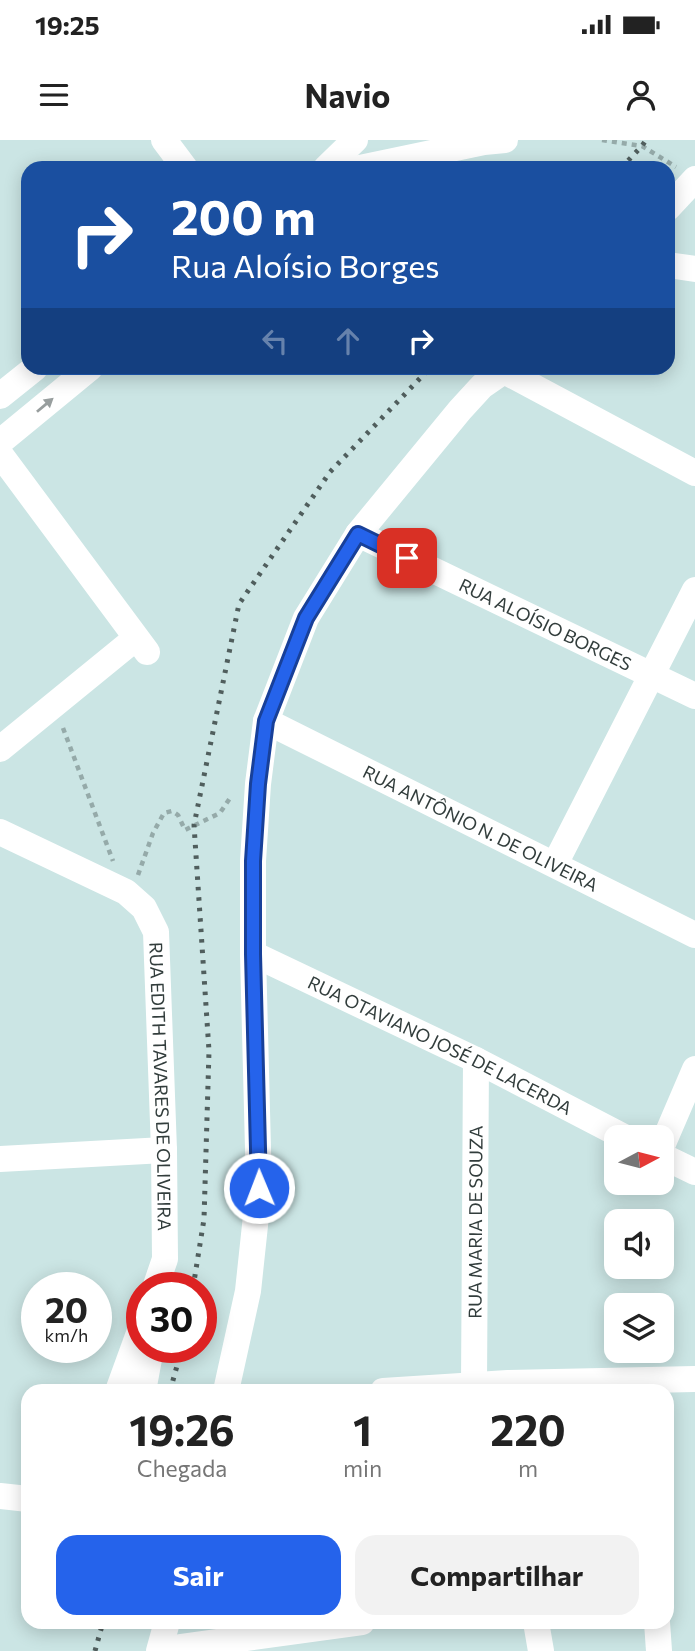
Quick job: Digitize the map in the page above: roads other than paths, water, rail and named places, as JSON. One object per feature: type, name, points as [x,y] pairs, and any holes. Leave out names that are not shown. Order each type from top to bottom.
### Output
[{"type":"street","points":[[333,161],[355,140]]},
{"type":"street","points":[[393,161],[505,140]]},
{"type":"street","points":[[675,198],[690,175]]},
{"type":"street","points":[[675,266],[695,269]]},
{"type":"street","points":[[0,396],[26,375]]},
{"type":"street","points":[[0,442],[81,375]]},
{"type":"street","points":[[228,1384],[248,1291],[259,1188],[253,861],[260,762],[266,721],[306,618],[358,534],[460,410],[482,386],[498,375]]},
{"type":"street","points":[[517,375],[695,473]]},
{"type":"street","points":[[0,454],[141,645],[55,704],[0,749]]},
{"type":"street","name":"RUA ALOÍSIO BORGES","points":[[358,534],[695,696]]},
{"type":"street","points":[[555,864],[695,590]]},
{"type":"street","name":"RUA ANTÔNIO N. DE OLIVEIRA","points":[[266,721],[695,935]]},
{"type":"street","name":"RUA EDITH TAVARES DE OLIVEIRA","points":[[0,832],[125,891],[144,908],[156,932],[164,1150],[165,1259],[161,1272]]},
{"type":"street","name":"RUA OTAVIANO JOSÉ DE LACERDA","points":[[253,954],[476,1060],[604,1127]]},
{"type":"street","name":"RUA MARIA DE SOUZA","points":[[474,1384],[476,1060]]},
{"type":"street","points":[[671,1125],[695,1069]]},
{"type":"street","points":[[0,1159],[164,1150]]},
{"type":"street","points":[[674,1162],[695,1172]]},
{"type":"street","points":[[163,1272],[165,1259]]},
{"type":"street","points":[[121,1384],[128,1363]]},
{"type":"street","points":[[144,1384],[148,1363]]},
{"type":"street","points":[[578,1384],[695,1379]]},
{"type":"street","points":[[0,1496],[21,1498]]},
{"type":"street","points":[[165,1629],[160,1650],[312,1629]]},
{"type":"street","points":[[537,1629],[541,1651]]},
{"type":"street","points":[[657,1629],[659,1651]]},
{"type":"railway","points":[[628,161],[646,140]]},
{"type":"railway","points":[[196,1272],[204,1219],[209,1051],[194,825],[239,604],[330,472],[423,375]]},
{"type":"railway","points":[[172,1384],[178,1363]]},
{"type":"railway","points":[[95,1651],[101,1629]]}]
